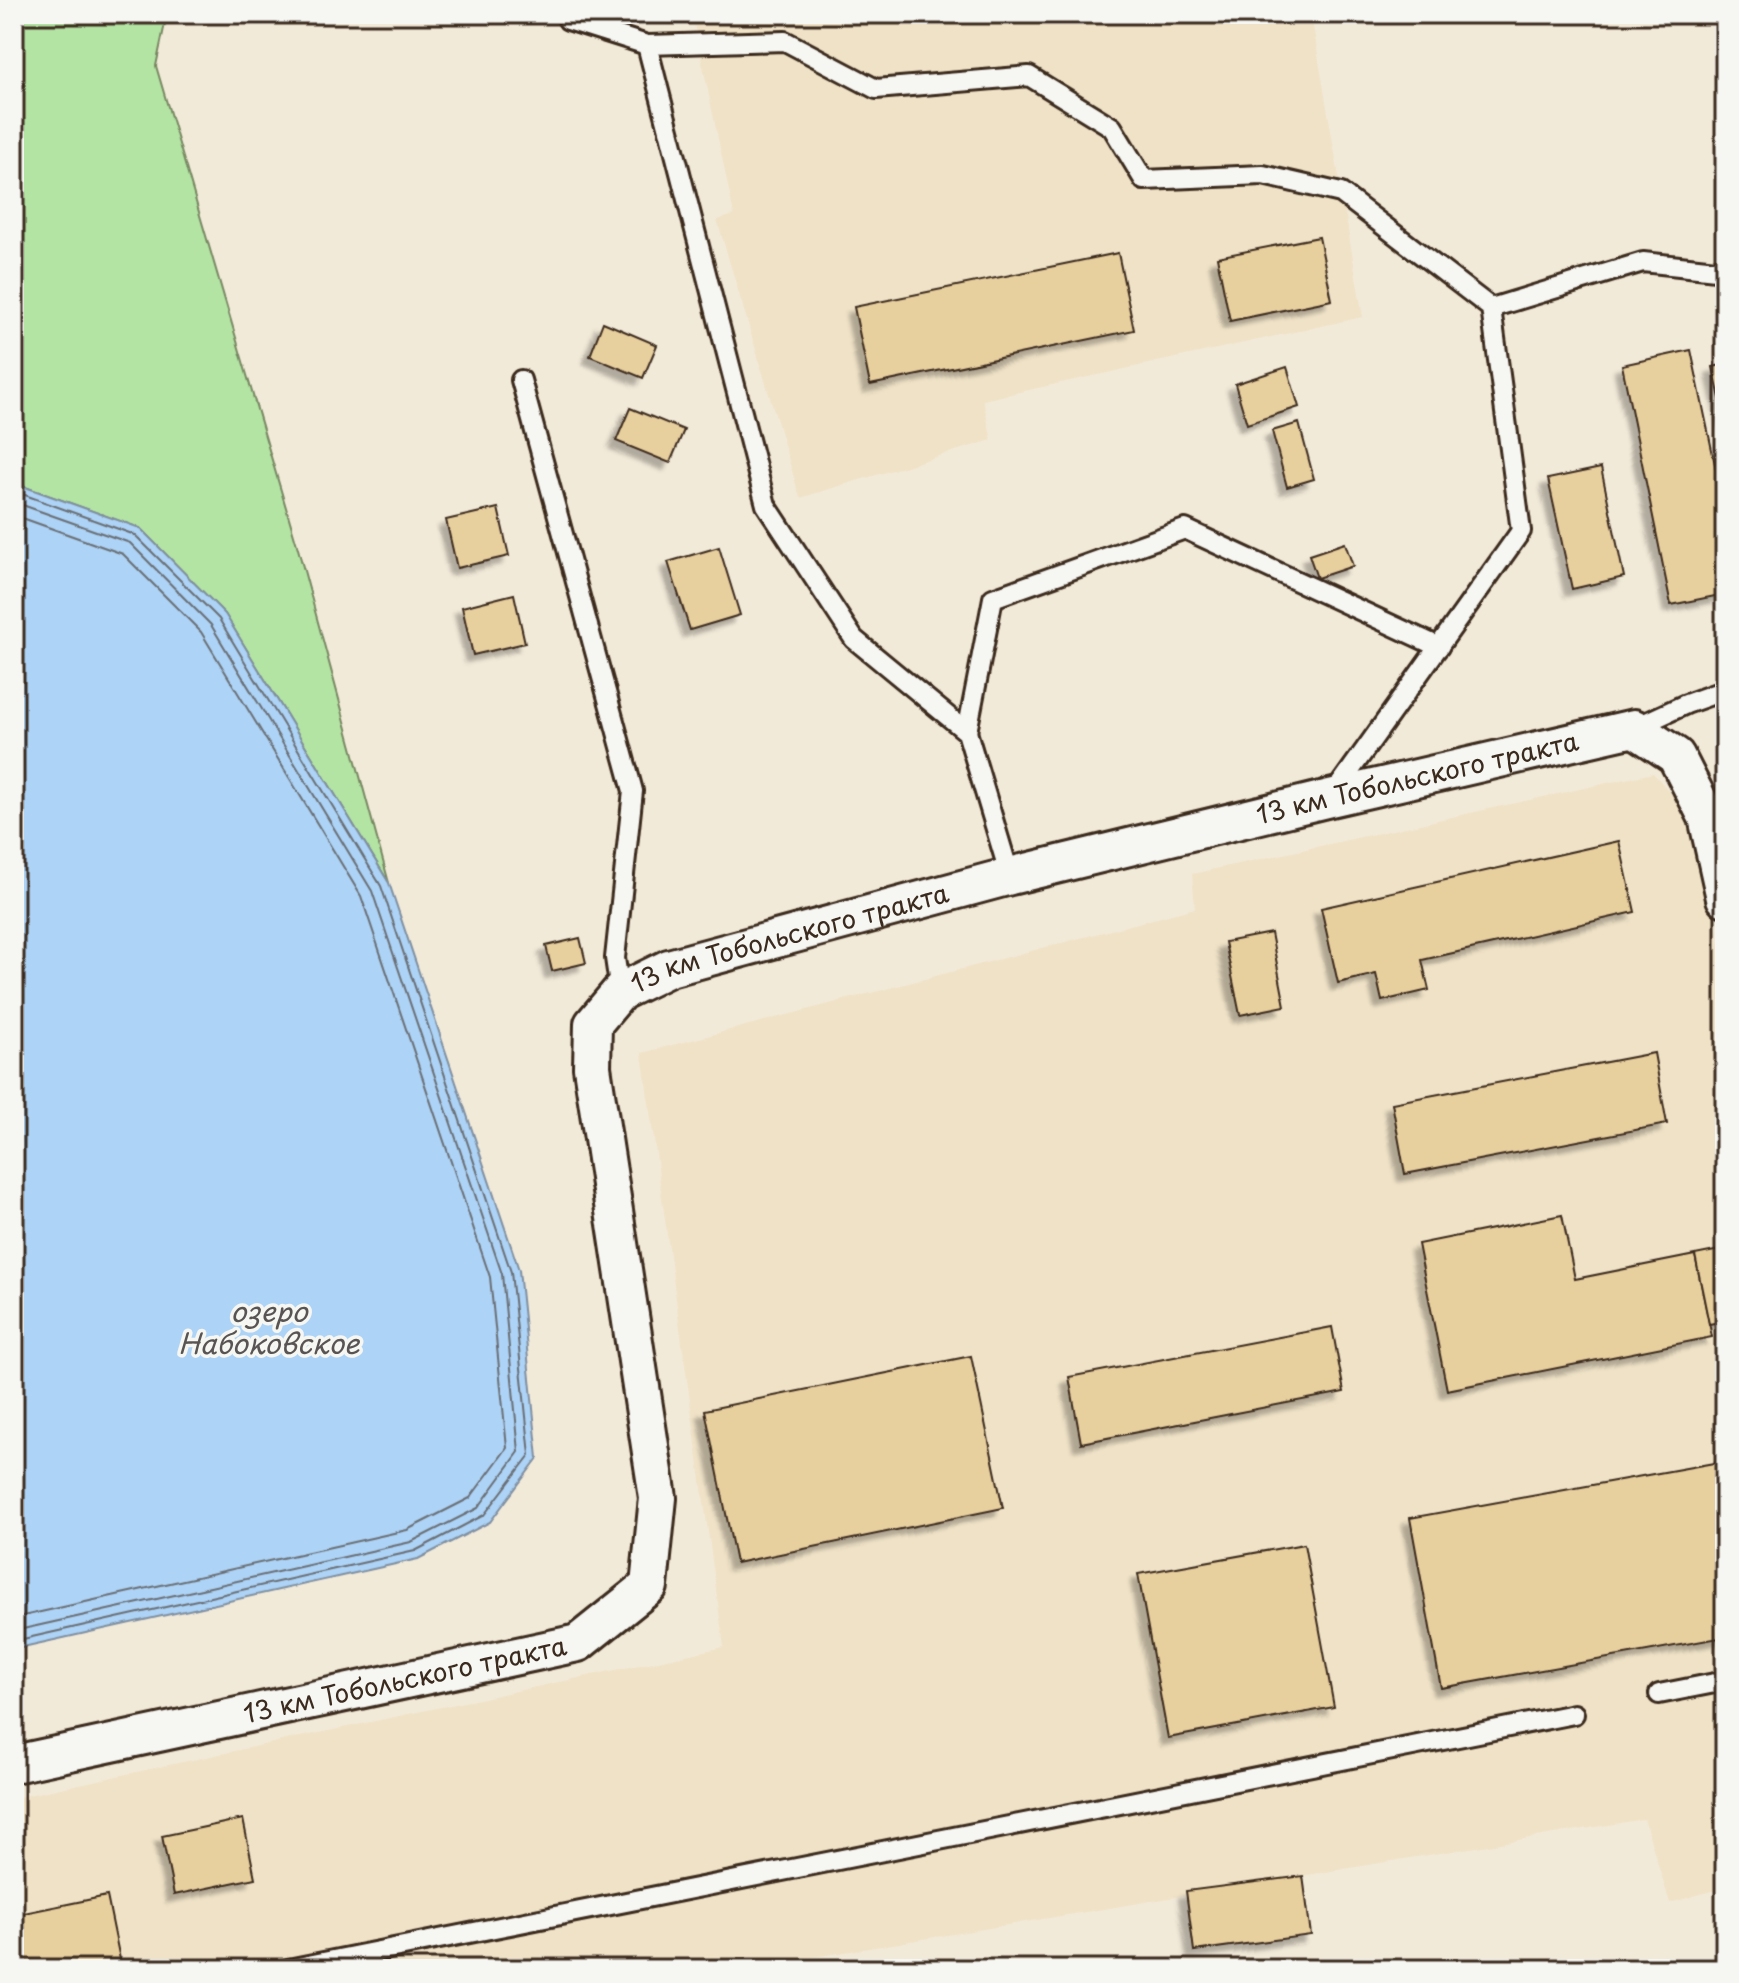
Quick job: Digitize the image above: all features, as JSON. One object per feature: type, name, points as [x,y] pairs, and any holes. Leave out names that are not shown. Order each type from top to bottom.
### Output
[{"type":"street","name":"13 км Тобольского тракта","points":[[14,1764],[578,1643],[649,1586],[658,1498],[592,1067],[593,1024],[620,992],[669,968],[1010,876],[1634,728]]},
{"type":"street","points":[[1634,728],[1676,756],[1707,817],[1725,898]]},
{"type":"lane","points":[[566,14],[568,20],[647,45],[785,41],[876,89],[1029,76],[1112,127],[1144,180],[1263,175],[1341,193],[1491,308],[1521,531],[1330,798]]},
{"type":"lane","points":[[647,45],[766,505],[854,639],[967,732]]},
{"type":"lane","points":[[1491,308],[1643,262],[1725,271]]},
{"type":"lane","points":[[521,380],[633,791],[615,958],[620,992]]},
{"type":"lane","points":[[1010,876],[967,732],[993,598],[1185,529],[1439,647]]},
{"type":"lane","points":[[1634,728],[1725,690]]},
{"type":"lane","points":[[1659,1694],[1725,1681]]},
{"type":"lane","points":[[288,1969],[1574,1714]]},
{"type":"shaded area","points":[[692,14],[1311,14],[1363,317],[983,400],[992,440],[800,498],[717,220],[734,215]]},
{"type":"shaded area","points":[[1653,773],[1697,822],[1725,973],[1725,1887],[1670,1903],[1644,1819],[743,1969],[14,1969],[14,1798],[724,1647],[642,1053],[1195,908],[1192,874]]},
{"type":"green space","points":[[14,14],[167,14],[156,66],[297,545],[389,883],[225,614],[140,528],[14,483]]},
{"type":"water","name":"озеро Набоковское","points":[[14,483],[140,528],[225,614],[389,883],[519,1270],[538,1458],[490,1522],[418,1559],[14,1649]]},
{"type":"building","points":[[1319,237],[1332,300],[1230,321],[1217,257]]},
{"type":"building","points":[[1118,253],[1134,330],[870,385],[854,307]]},
{"type":"building","points":[[603,322],[657,345],[643,378],[590,356]]},
{"type":"building","points":[[1691,350],[1725,512],[1725,594],[1671,605],[1622,365]]},
{"type":"building","points":[[1725,364],[1725,421],[1713,367]]},
{"type":"building","points":[[1287,367],[1299,407],[1247,424],[1235,384]]},
{"type":"building","points":[[630,408],[684,430],[670,463],[616,441]]},
{"type":"building","points":[[1299,423],[1314,479],[1287,487],[1272,431]]},
{"type":"building","points":[[1601,468],[1624,577],[1572,589],[1548,479]]},
{"type":"building","points":[[498,508],[509,556],[457,568],[446,520]]},
{"type":"building","points":[[1345,543],[1353,566],[1317,578],[1309,555]]},
{"type":"building","points":[[719,547],[740,615],[690,630],[668,562]]},
{"type":"building","points":[[514,594],[525,643],[473,655],[462,607]]},
{"type":"building","points":[[1619,841],[1635,912],[1422,960],[1429,990],[1382,1001],[1376,974],[1338,983],[1321,908]]},
{"type":"building","points":[[1271,933],[1285,1006],[1240,1015],[1225,942]]},
{"type":"building","points":[[580,938],[586,963],[552,971],[546,946]]},
{"type":"building","points":[[1654,1053],[1667,1124],[1405,1174],[1392,1103]]},
{"type":"building","points":[[1562,1215],[1575,1279],[1695,1255],[1712,1337],[1447,1390],[1418,1244]]},
{"type":"building","points":[[1725,1249],[1725,1321],[1709,1324],[1695,1255]]},
{"type":"building","points":[[1332,1327],[1344,1392],[1081,1443],[1069,1377]]},
{"type":"building","points":[[971,1356],[1003,1508],[736,1563],[705,1410]]},
{"type":"building","points":[[1725,1461],[1725,1637],[1441,1688],[1410,1518]]},
{"type":"building","points":[[1304,1544],[1334,1707],[1168,1738],[1138,1574]]},
{"type":"building","points":[[243,1819],[255,1878],[174,1895],[162,1836]]},
{"type":"building","points":[[1303,1876],[1311,1935],[1194,1951],[1186,1891]]},
{"type":"building","points":[[107,1896],[122,1969],[14,1969],[14,1915]]}]
